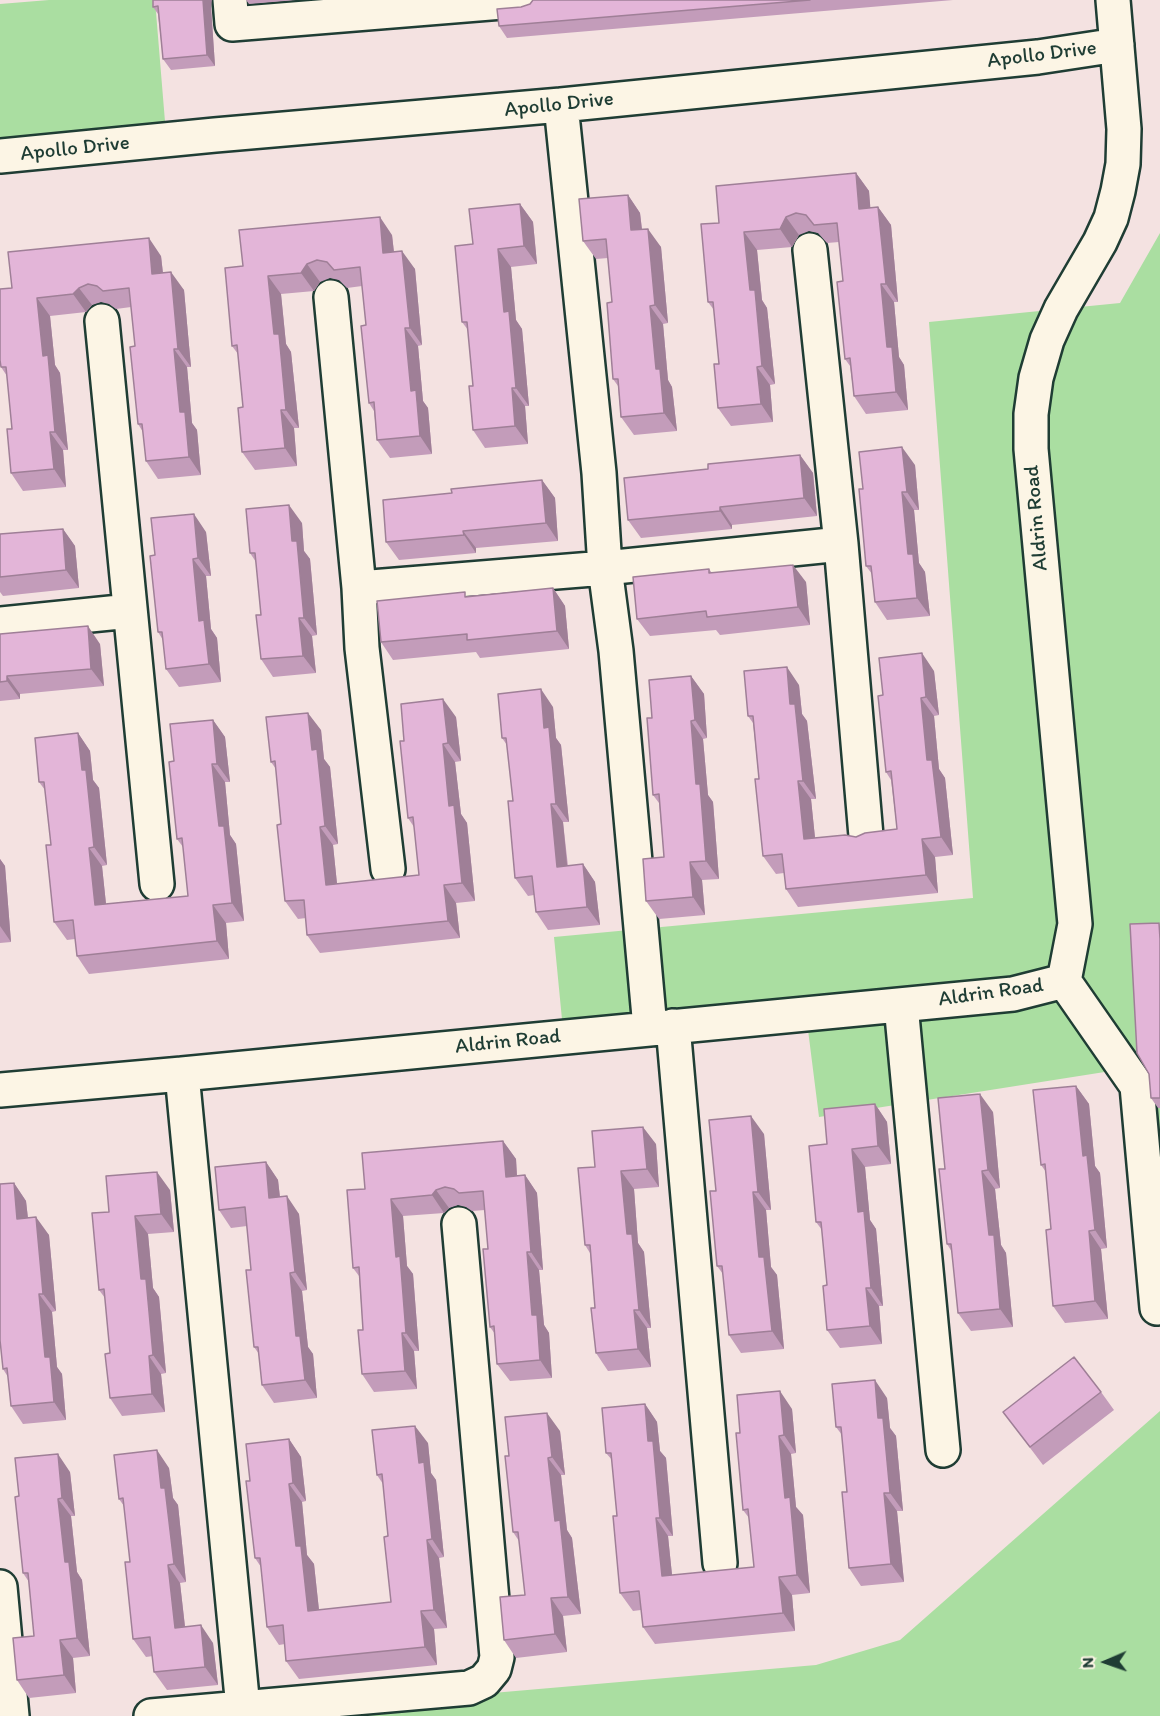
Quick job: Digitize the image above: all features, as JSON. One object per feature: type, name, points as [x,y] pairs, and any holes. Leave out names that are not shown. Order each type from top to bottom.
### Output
[{"type":"street","points":[[230,0],[232,24],[527,0]]},
{"type":"street","name":"Aldrin Road","points":[[0,1090],[1013,994],[1064,981],[1075,924],[1031,449],[1031,414],[1036,378],[1047,340],[1061,309],[1100,242],[1111,218],[1118,191],[1123,164],[1125,129],[1113,0]]},
{"type":"street","name":"Apollo Drive","points":[[0,156],[561,105],[1038,57],[1117,45]]},
{"type":"street","points":[[561,105],[599,473],[605,568],[662,1027],[720,1563]]},
{"type":"street","points":[[810,250],[841,544],[866,836]]},
{"type":"street","points":[[331,297],[362,648],[388,869]]},
{"type":"street","points":[[102,321],[156,884]]},
{"type":"street","points":[[358,588],[605,568],[841,544]]},
{"type":"street","points":[[0,624],[130,611]]},
{"type":"street","points":[[1064,981],[1137,1086],[1157,1308]]},
{"type":"street","points":[[901,1005],[943,1450]]},
{"type":"street","points":[[182,1074],[243,1708]]},
{"type":"street","points":[[151,1716],[469,1688],[484,1681],[494,1669],[497,1657],[459,1224]]},
{"type":"street","points":[[0,1587],[12,1716]]},
{"type":"green space","points":[[49,0],[155,0],[167,146],[0,158],[0,4]]},
{"type":"green space","points":[[1160,233],[1160,1153],[1149,1065],[819,1117],[806,1014],[564,1040],[554,937],[973,898],[929,322],[1120,303]]},
{"type":"green space","points":[[1160,1411],[1160,1716],[227,1716],[816,1665],[900,1640]]},
{"type":"building","points":[[153,0],[203,0],[207,55],[163,59],[158,6],[153,7]]},
{"type":"building","points":[[533,0],[810,0],[499,26],[497,9],[521,7],[530,4]]},
{"type":"building","points":[[856,173],[859,209],[878,207],[886,284],[881,284],[887,347],[892,347],[896,392],[854,396],[850,358],[845,359],[837,282],[843,281],[837,223],[814,225],[806,215],[796,213],[786,217],[780,229],[744,232],[750,290],[755,290],[762,366],[757,367],[761,404],[718,408],[714,364],[719,364],[713,302],[708,302],[701,224],[719,223],[716,186]]},
{"type":"building","points":[[628,195],[631,230],[648,229],[655,305],[650,306],[656,369],[660,369],[664,413],[621,417],[618,379],[613,379],[607,303],[612,302],[606,239],[583,241],[579,199]]},
{"type":"building","points":[[520,204],[524,246],[498,249],[504,312],[509,311],[516,388],[512,388],[515,426],[473,430],[469,386],[473,386],[467,322],[462,322],[455,246],[473,244],[469,209]]},
{"type":"building","points":[[380,217],[383,253],[402,251],[410,328],[405,328],[411,391],[416,390],[420,436],[377,440],[374,402],[369,403],[361,326],[366,325],[360,267],[334,270],[327,262],[317,260],[307,264],[301,273],[268,276],[274,334],[279,334],[286,410],[281,410],[285,448],[242,452],[238,408],[243,407],[237,345],[232,346],[225,268],[243,266],[239,230]]},
{"type":"building","points":[[149,238],[152,274],[171,272],[178,349],[174,349],[180,412],[185,412],[189,457],[146,461],[142,424],[138,424],[130,347],[135,346],[129,288],[103,291],[97,286],[88,284],[73,294],[37,298],[43,356],[48,355],[55,432],[50,432],[54,469],[11,473],[7,429],[12,429],[6,367],[1,367],[0,360],[0,289],[12,288],[8,252]]},
{"type":"building","points":[[902,447],[907,492],[902,492],[908,554],[913,554],[917,598],[875,602],[871,566],[866,566],[859,489],[863,489],[859,452]]},
{"type":"building","points":[[800,455],[804,498],[720,507],[720,511],[628,520],[624,478],[708,469],[708,464]]},
{"type":"building","points":[[542,480],[546,523],[463,531],[464,535],[386,542],[383,500],[452,493],[451,489]]},
{"type":"building","points":[[289,505],[292,541],[297,541],[304,618],[299,618],[303,656],[261,659],[256,615],[261,615],[255,553],[250,553],[246,509]]},
{"type":"building","points":[[194,514],[198,558],[193,559],[199,621],[204,620],[209,664],[166,669],[162,632],[158,632],[150,556],[155,555],[151,518]]},
{"type":"building","points":[[63,529],[66,570],[0,577],[0,534]]},
{"type":"building","points":[[793,565],[798,607],[707,617],[706,611],[637,619],[633,577],[709,569],[709,573]]},
{"type":"building","points":[[553,588],[557,631],[467,640],[467,634],[381,642],[377,601],[465,592],[465,597]]},
{"type":"building","points":[[88,626],[91,669],[7,676],[7,681],[0,682],[0,634]]},
{"type":"building","points":[[922,653],[926,697],[921,698],[927,760],[932,760],[941,837],[922,839],[926,875],[786,889],[782,854],[763,856],[755,779],[759,779],[753,716],[748,716],[744,671],[787,667],[790,704],[795,704],[803,781],[798,781],[804,839],[845,835],[856,837],[865,833],[897,829],[891,771],[886,772],[878,696],[883,695],[879,658]]},
{"type":"building","points":[[691,676],[695,720],[691,721],[696,784],[700,784],[706,861],[690,862],[693,897],[646,901],[643,859],[664,857],[659,794],[653,795],[647,718],[652,718],[649,680]]},
{"type":"building","points":[[541,689],[544,728],[549,727],[556,804],[551,804],[557,867],[583,864],[587,907],[536,912],[532,876],[515,878],[508,801],[513,801],[506,738],[502,738],[498,694]]},
{"type":"building","points":[[443,699],[448,743],[443,744],[449,806],[454,805],[462,883],[444,885],[448,921],[307,935],[304,900],[285,901],[277,825],[281,824],[275,761],[271,762],[266,717],[308,713],[312,750],[317,749],[325,826],[320,827],[326,885],[419,875],[413,817],[408,818],[400,741],[404,741],[401,704]]},
{"type":"building","points":[[213,720],[217,764],[212,764],[219,826],[224,826],[232,903],[213,905],[217,941],[77,956],[73,920],[54,922],[46,845],[51,845],[44,782],[39,782],[35,738],[78,733],[82,770],[86,770],[94,847],[89,848],[95,905],[188,896],[182,838],[177,839],[169,762],[174,761],[170,724]]},
{"type":"building","points":[[1159,923],[1160,1098],[1151,1098],[1149,1074],[1137,1053],[1130,924]]},
{"type":"building","points":[[1076,1086],[1083,1156],[1087,1155],[1095,1230],[1089,1231],[1095,1301],[1053,1306],[1046,1230],[1051,1229],[1045,1164],[1041,1165],[1033,1090]]},
{"type":"building","points":[[980,1094],[988,1170],[982,1171],[989,1235],[994,1235],[1000,1309],[958,1313],[951,1244],[947,1244],[939,1169],[945,1169],[938,1098]]},
{"type":"building","points":[[875,1104],[878,1146],[852,1149],[858,1212],[864,1211],[871,1288],[866,1288],[870,1326],[827,1330],[823,1286],[827,1285],[821,1222],[816,1222],[809,1146],[827,1144],[824,1109]]},
{"type":"building","points":[[751,1116],[758,1192],[753,1192],[759,1257],[764,1257],[772,1331],[729,1335],[722,1266],[717,1266],[710,1191],[716,1191],[709,1120]]},
{"type":"building","points":[[643,1127],[647,1169],[621,1171],[627,1234],[632,1234],[639,1310],[634,1310],[638,1349],[596,1353],[591,1308],[595,1308],[590,1245],[585,1245],[578,1168],[595,1167],[592,1131]]},
{"type":"building","points":[[503,1141],[506,1177],[525,1175],[531,1252],[527,1252],[532,1315],[537,1315],[540,1360],[497,1364],[494,1326],[490,1327],[483,1249],[488,1249],[483,1191],[459,1193],[445,1187],[436,1190],[432,1195],[391,1199],[396,1257],[400,1256],[406,1333],[402,1333],[405,1371],[362,1374],[358,1330],[363,1330],[359,1267],[353,1268],[347,1190],[365,1189],[362,1153]]},
{"type":"building","points":[[266,1162],[269,1198],[287,1196],[295,1272],[290,1273],[296,1336],[300,1336],[305,1380],[262,1385],[258,1347],[254,1347],[246,1270],[251,1270],[245,1207],[219,1210],[215,1167]]},
{"type":"building","points":[[157,1172],[161,1214],[135,1216],[141,1279],[146,1279],[153,1355],[149,1356],[152,1394],[110,1398],[105,1354],[110,1353],[104,1289],[99,1290],[92,1213],[109,1212],[106,1176]]},
{"type":"building","points":[[14,1183],[17,1219],[36,1217],[43,1294],[39,1294],[45,1357],[50,1357],[54,1402],[11,1406],[7,1368],[3,1369],[0,1340],[0,1184]]},
{"type":"building","points":[[1074,1357],[1101,1392],[1030,1447],[1003,1412]]},
{"type":"building","points":[[875,1380],[878,1418],[883,1418],[890,1493],[884,1493],[891,1564],[849,1568],[842,1492],[847,1492],[841,1427],[836,1427],[832,1384]]},
{"type":"building","points":[[780,1391],[784,1435],[779,1436],[785,1498],[790,1497],[797,1575],[779,1577],[783,1613],[643,1627],[639,1591],[620,1593],[613,1516],[617,1516],[611,1453],[606,1453],[602,1408],[645,1404],[648,1441],[653,1441],[660,1518],[656,1518],[662,1576],[754,1567],[748,1509],[743,1510],[736,1433],[740,1433],[737,1395]]},
{"type":"building","points":[[547,1413],[552,1457],[548,1458],[555,1521],[560,1520],[568,1597],[551,1598],[555,1634],[504,1640],[500,1597],[525,1595],[518,1532],[513,1532],[505,1456],[509,1456],[505,1417]]},
{"type":"building","points":[[415,1426],[419,1463],[424,1462],[432,1539],[427,1540],[434,1610],[421,1611],[425,1647],[286,1661],[283,1625],[267,1627],[260,1558],[255,1558],[246,1481],[250,1481],[246,1444],[289,1439],[293,1483],[289,1484],[296,1546],[301,1546],[308,1611],[391,1602],[384,1537],[388,1536],[382,1474],[377,1475],[372,1430]]},
{"type":"building","points":[[157,1450],[161,1488],[165,1488],[174,1564],[168,1565],[175,1628],[201,1625],[205,1667],[154,1672],[150,1637],[133,1639],[125,1562],[130,1562],[123,1498],[119,1499],[114,1455]]},
{"type":"building","points":[[58,1454],[62,1498],[58,1499],[65,1562],[69,1562],[77,1638],[60,1640],[64,1675],[17,1680],[13,1638],[34,1636],[28,1573],[23,1573],[15,1497],[19,1496],[15,1458]]}]
